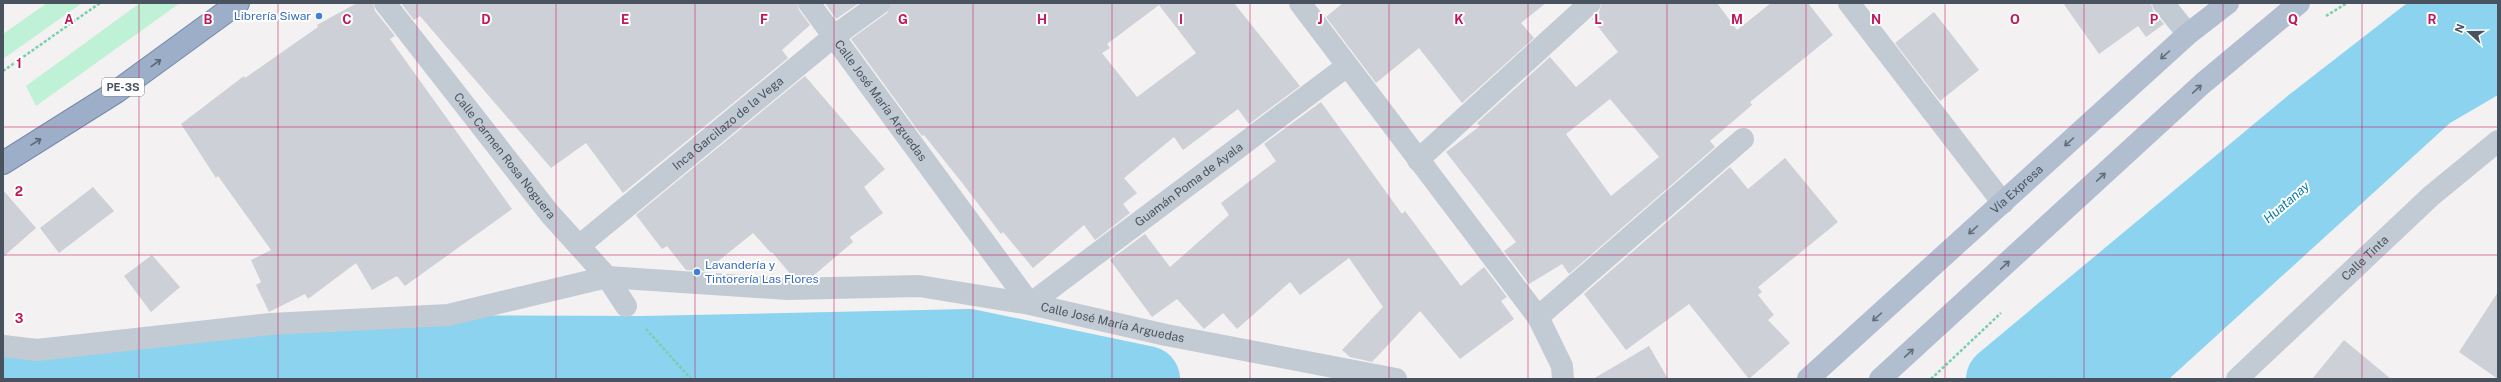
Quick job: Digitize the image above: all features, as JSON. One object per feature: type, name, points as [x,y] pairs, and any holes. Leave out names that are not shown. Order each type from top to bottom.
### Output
[{"type":"highway","name":"PE-3S","points":[[3,163],[116,92],[238,3]]},
{"type":"main road","name":"Vía Expresa","points":[[1808,379],[2188,34],[2228,3]]},
{"type":"main road","points":[[1880,379],[2202,84],[2299,3]]},
{"type":"street","name":"Calle Carmen Rosa Noguera","points":[[385,3],[550,214],[607,277],[626,306]]},
{"type":"street","name":"Calle José María Arguedas","points":[[809,3],[833,38],[1030,304],[1166,335],[1396,379]]},
{"type":"street","name":"Inca Garcilazo de la Vega","points":[[579,246],[833,38],[880,3]]},
{"type":"street","points":[[1300,3],[1538,317],[1562,366],[1563,379]]},
{"type":"street","points":[[1418,160],[1590,3]]},
{"type":"street","points":[[1848,3],[2003,203]]},
{"type":"street","points":[[2163,3],[2188,34]]},
{"type":"street","name":"Guamán Poma de Ayala","points":[[1030,304],[1347,66]]},
{"type":"street","points":[[1538,317],[1743,139]]},
{"type":"street","name":"Calle Tinta","points":[[2237,379],[2431,196],[2498,141]]},
{"type":"street","points":[[3,346],[37,350],[271,324],[448,315],[607,277],[788,289],[919,286],[1030,304]]},
{"type":"path","points":[[3,71],[100,3]]},
{"type":"path","points":[[626,306],[691,379]]},
{"type":"green space","points":[[47,3],[82,3],[3,59],[3,34]]},
{"type":"green space","points":[[140,3],[180,3],[36,106],[26,86]]},
{"type":"water","name":"Huatanay","points":[[2461,3],[2498,3],[2498,95],[2450,123],[2169,379],[1999,379],[2309,121]]},
{"type":"water","points":[[969,342],[1147,379],[3,379],[3,370],[33,374],[400,348],[642,349]]},
{"type":"building","points":[[357,3],[373,3],[375,11],[395,36],[390,39],[512,209],[405,286],[397,276],[372,290],[356,263],[308,299],[305,294],[269,312],[256,285],[261,282],[251,260],[271,250],[218,176],[216,178],[181,124],[244,76],[245,78],[318,27],[317,25]]},
{"type":"building","points":[[401,3],[797,3],[799,10],[810,25],[782,50],[788,58],[623,193],[586,143],[551,168],[420,16],[414,20]]},
{"type":"building","points":[[825,3],[859,3],[836,19]]},
{"type":"building","points":[[892,3],[1234,3],[1300,86],[1249,124],[1238,109],[1183,150],[1174,137],[1124,178],[1137,193],[1123,204],[1130,213],[1095,240],[1084,225],[1033,268],[1003,232],[1001,234],[924,135],[922,136],[851,39],[887,13]],"holes":[[[1159,5],[1196,53],[1137,97],[1102,53],[1110,48],[1107,44]]]},
{"type":"building","points":[[1343,3],[1546,3],[1521,23],[1534,38],[1462,103],[1419,48],[1376,83],[1326,17]]},
{"type":"building","points":[[1602,3],[1717,3],[1737,30],[1771,3],[1808,3],[1833,35],[1750,102],[1752,105],[1710,141],[1715,147],[1569,274],[1562,264],[1529,284],[1504,251],[1516,242],[1446,152],[1480,126],[1477,123],[1550,57],[1576,87],[1618,52],[1592,19],[1599,12]],"holes":[[[1610,99],[1659,157],[1611,196],[1566,134]]]},
{"type":"building","points":[[2063,3],[2151,3],[2153,11],[2164,24],[2146,37],[2138,26],[2099,54]]},
{"type":"building","points":[[1934,12],[1979,70],[1940,101],[1895,43]]},
{"type":"building","points":[[805,76],[885,169],[864,187],[883,213],[850,237],[853,242],[813,276],[792,276],[772,252],[771,253],[753,233],[706,271],[686,270],[667,246],[662,249],[636,215]]},
{"type":"building","points":[[1321,102],[1402,214],[1405,211],[1461,286],[1484,267],[1507,297],[1501,301],[1514,319],[1460,359],[1420,311],[1372,362],[1350,357],[1342,350],[1383,307],[1349,258],[1300,295],[1290,282],[1237,329],[1223,313],[1204,329],[1177,299],[1152,317],[1110,260],[1145,234],[1170,267],[1229,215],[1221,203],[1276,161],[1264,144]]},
{"type":"building","points":[[1785,158],[1838,222],[1758,287],[1762,292],[1758,295],[1774,315],[1768,320],[1790,343],[1749,379],[1689,304],[1626,350],[1584,294],[1730,167],[1748,189]]},
{"type":"building","points":[[93,187],[114,211],[59,253],[40,228]]},
{"type":"building","points":[[3,190],[36,228],[3,257]]},
{"type":"building","points":[[152,255],[180,287],[151,312],[124,276]]},
{"type":"building","points":[[2498,292],[2498,379],[2459,352]]},
{"type":"building","points":[[2344,340],[2391,379],[2312,379]]},
{"type":"building","points":[[1649,346],[1668,379],[1593,379]]},
{"type":"waterway","points":[[1999,379],[2309,121],[2461,3]]},
{"type":"waterway","points":[[3,370],[33,374],[400,348],[642,349],[969,342],[1147,379]]},
{"type":"place","name":"Librería Siwar","points":[[319,16]]},
{"type":"place","name":"Lavandería y Tintorería Las Flores","points":[[697,272]]}]
